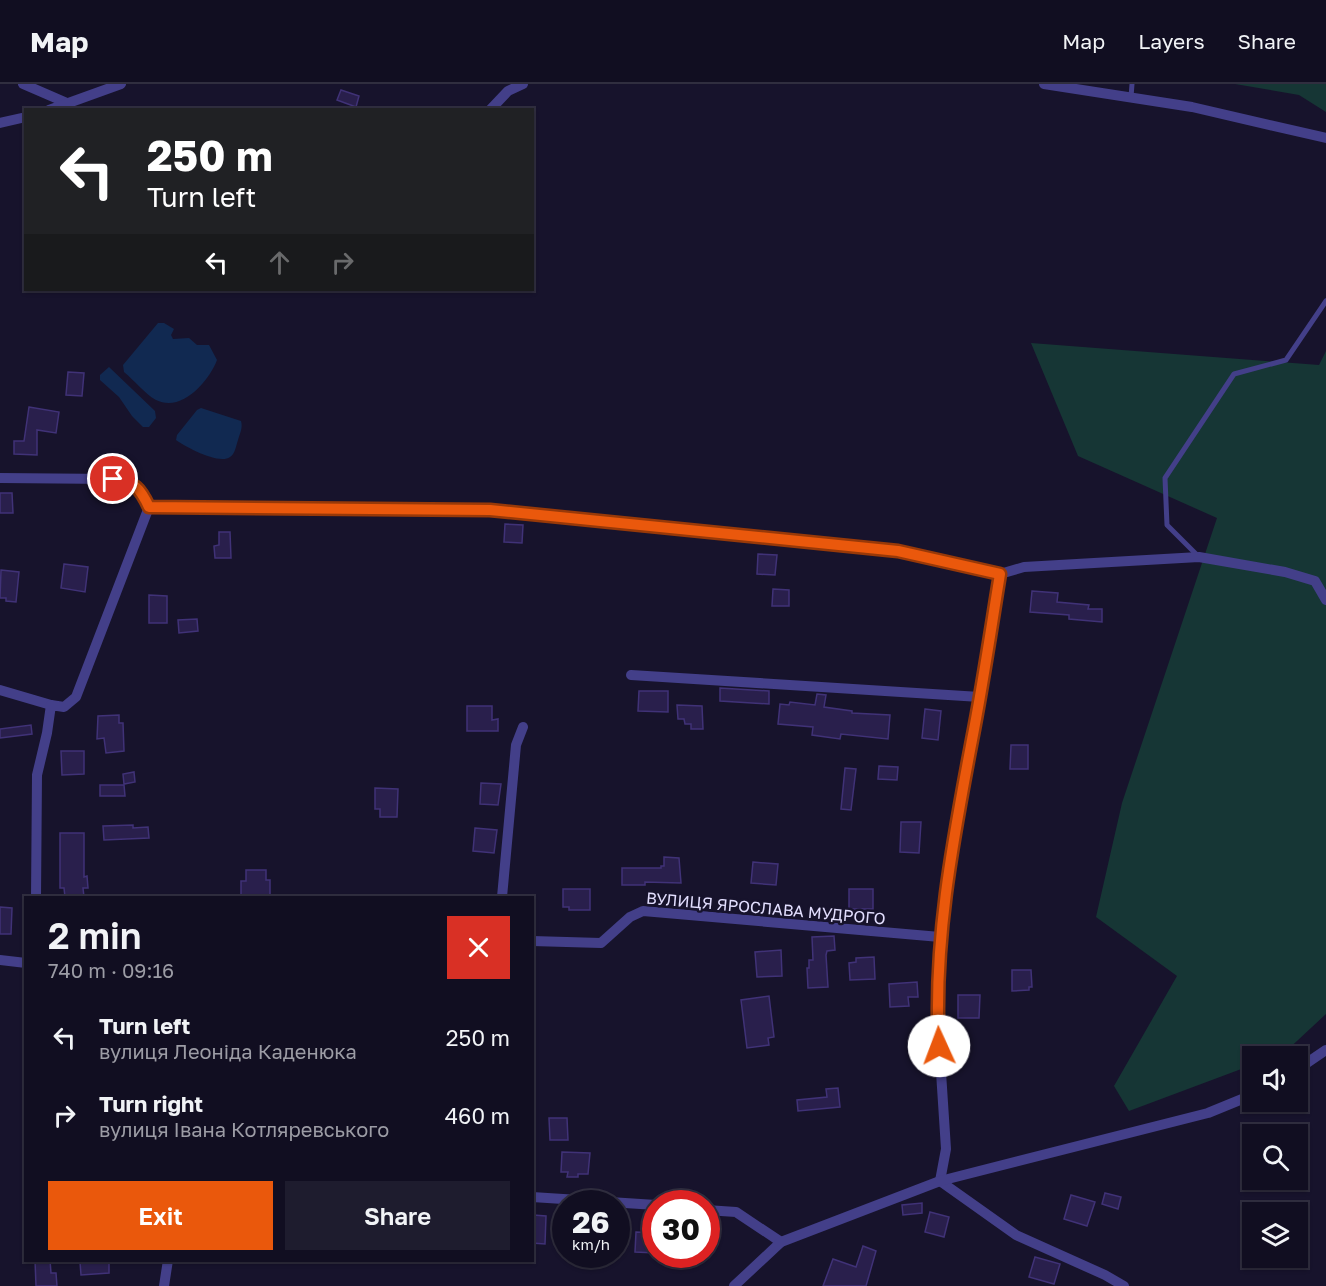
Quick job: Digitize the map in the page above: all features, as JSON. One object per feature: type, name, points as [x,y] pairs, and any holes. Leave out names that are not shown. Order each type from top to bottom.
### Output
[{"type":"street","points":[[22,84],[67,104]]},
{"type":"street","points":[[55,108],[121,84]]},
{"type":"street","points":[[492,108],[508,91],[523,84]]},
{"type":"street","points":[[1044,84],[1192,107],[1326,138]]},
{"type":"street","points":[[0,123],[24,117]]},
{"type":"street","points":[[0,478],[124,481],[139,489],[149,507]]},
{"type":"street","points":[[149,507],[490,510],[898,551],[1000,574],[1024,567],[1199,557],[1285,572],[1315,581],[1326,600]]},
{"type":"street","points":[[0,690],[64,707],[76,697],[149,507]]},
{"type":"street","points":[[940,1181],[946,1149],[938,1026],[940,938],[960,802],[1000,574]]},
{"type":"street","points":[[631,675],[980,697]]},
{"type":"street","points":[[36,896],[37,775],[51,705]]},
{"type":"street","points":[[502,896],[516,745],[523,727]]},
{"type":"street","name":"ВУЛИЦЯ ЯРОСЛАВА МУДРОГО","points":[[534,941],[601,943],[630,916],[643,911],[940,938]]},
{"type":"street","points":[[0,960],[24,963]]},
{"type":"street","points":[[1308,1062],[1326,1050]]},
{"type":"street","points":[[734,1286],[781,1242],[940,1181],[1208,1113],[1242,1099]]},
{"type":"street","points":[[940,1181],[1017,1235],[1124,1286]]},
{"type":"street","points":[[534,1197],[642,1204]]},
{"type":"street","points":[[720,1211],[736,1212],[781,1242]]},
{"type":"street","points":[[164,1286],[168,1262]]},
{"type":"lane","points":[[1131,97],[1132,84]]},
{"type":"lane","points":[[1199,557],[1167,525],[1165,478],[1234,374],[1286,360],[1326,301]]},
{"type":"green space","points":[[1235,84],[1326,84],[1326,112],[1299,95]]},
{"type":"green space","points":[[1031,343],[1319,365],[1326,351],[1326,1014],[1292,1046],[1242,1046],[1242,1069],[1129,1111],[1114,1086],[1177,976],[1096,917],[1122,803],[1217,518],[1078,456]]},
{"type":"water","points":[[158,323],[164,323],[174,329],[171,335],[173,339],[189,338],[197,345],[209,345],[217,360],[208,377],[193,393],[175,402],[166,403],[156,400],[124,372],[123,365]]},
{"type":"water","points":[[109,367],[155,411],[156,418],[149,427],[143,427],[119,397],[100,380],[100,375]]},
{"type":"water","points":[[201,408],[241,421],[242,426],[232,456],[225,459],[211,457],[176,440],[177,435]]},
{"type":"building","points":[[341,90],[359,96],[356,107],[337,100]]},
{"type":"building","points":[[68,372],[84,373],[82,396],[66,395]]},
{"type":"building","points":[[29,407],[59,412],[56,433],[37,430],[37,455],[14,454],[14,441],[24,441]]},
{"type":"building","points":[[0,493],[12,493],[13,513],[0,513]]},
{"type":"building","points":[[505,524],[523,525],[522,543],[504,542]]},
{"type":"building","points":[[219,532],[230,532],[231,558],[215,558],[214,546],[219,545]]},
{"type":"building","points":[[758,554],[777,555],[775,575],[757,574]]},
{"type":"building","points":[[64,564],[88,567],[85,592],[61,588]]},
{"type":"building","points":[[1,570],[19,572],[16,602],[0,598]]},
{"type":"building","points":[[773,589],[789,590],[789,606],[772,606]]},
{"type":"building","points":[[1032,591],[1058,593],[1057,602],[1089,605],[1088,609],[1102,609],[1102,622],[1069,619],[1069,615],[1030,612]]},
{"type":"building","points":[[149,595],[167,596],[167,623],[149,623]]},
{"type":"building","points":[[197,619],[198,631],[179,633],[178,620]]},
{"type":"building","points":[[720,688],[769,691],[769,704],[720,701]]},
{"type":"building","points":[[639,691],[668,691],[668,712],[638,711]]},
{"type":"building","points":[[817,694],[826,695],[824,707],[852,711],[852,713],[890,715],[888,739],[841,734],[840,739],[812,735],[813,727],[778,724],[780,704],[789,705],[790,702],[815,705]]},
{"type":"building","points":[[677,705],[702,706],[703,729],[691,729],[691,724],[685,724],[684,719],[678,719]]},
{"type":"building","points":[[467,706],[492,706],[492,720],[498,719],[498,731],[467,731]]},
{"type":"building","points":[[925,709],[941,711],[938,740],[922,738]]},
{"type":"building","points":[[119,715],[119,723],[123,723],[124,751],[106,753],[104,738],[97,739],[98,716]]},
{"type":"building","points":[[31,725],[32,734],[0,738],[0,729]]},
{"type":"building","points":[[1011,745],[1028,745],[1028,769],[1010,769]]},
{"type":"building","points":[[61,751],[84,751],[84,774],[62,775]]},
{"type":"building","points":[[879,766],[898,767],[897,780],[878,779]]},
{"type":"building","points":[[845,768],[856,769],[851,810],[841,809]]},
{"type":"building","points":[[134,772],[135,782],[124,784],[123,774]]},
{"type":"building","points":[[481,783],[501,784],[498,805],[480,804]]},
{"type":"building","points":[[100,785],[124,785],[125,796],[100,796]]},
{"type":"building","points":[[375,788],[398,789],[397,817],[380,817],[380,809],[375,809]]},
{"type":"building","points":[[901,822],[921,822],[919,853],[900,852]]},
{"type":"building","points":[[133,825],[133,828],[148,827],[149,838],[104,840],[103,826]]},
{"type":"building","points":[[475,828],[497,830],[494,853],[473,851]]},
{"type":"building","points":[[60,833],[84,833],[84,877],[87,876],[88,888],[83,888],[84,896],[65,896],[64,888],[60,888]]},
{"type":"building","points":[[664,857],[679,858],[681,883],[645,882],[645,885],[622,885],[622,868],[661,868],[664,866]]},
{"type":"building","points":[[753,862],[778,864],[776,885],[751,883]]},
{"type":"building","points":[[246,870],[266,870],[266,880],[270,880],[270,896],[241,896],[241,881],[246,881]]},
{"type":"building","points":[[563,889],[590,889],[590,910],[569,910],[569,907],[563,907]]},
{"type":"building","points":[[849,889],[873,889],[873,909],[849,909]]},
{"type":"building","points":[[0,907],[12,908],[11,934],[0,934]]},
{"type":"building","points":[[834,936],[835,950],[827,951],[826,955],[828,987],[808,988],[807,968],[809,968],[809,960],[813,960],[812,937]]},
{"type":"building","points":[[781,950],[782,976],[757,977],[755,952]]},
{"type":"building","points":[[874,957],[875,979],[850,980],[849,963],[856,962],[856,958]]},
{"type":"building","points":[[1012,970],[1031,970],[1032,987],[1029,987],[1029,990],[1012,991]]},
{"type":"building","points":[[917,982],[918,997],[908,997],[909,1006],[890,1007],[889,984]]},
{"type":"building","points":[[958,995],[980,995],[979,1018],[958,1018]]},
{"type":"building","points":[[769,996],[774,1037],[768,1038],[769,1045],[747,1048],[741,1000]]},
{"type":"building","points":[[919,1029],[929,1029],[930,1046],[920,1047]]},
{"type":"building","points":[[838,1088],[840,1107],[798,1111],[797,1100],[827,1097],[826,1089]]},
{"type":"building","points":[[549,1118],[567,1118],[568,1140],[550,1140]]},
{"type":"building","points":[[562,1152],[590,1153],[588,1174],[567,1177],[568,1172],[561,1172]]},
{"type":"building","points":[[1105,1193],[1121,1197],[1118,1209],[1102,1204]]},
{"type":"building","points":[[1071,1195],[1095,1202],[1087,1226],[1064,1219]]},
{"type":"building","points":[[922,1203],[922,1213],[903,1215],[902,1205]]},
{"type":"building","points":[[930,1212],[949,1217],[944,1237],[925,1232]]},
{"type":"building","points":[[534,1215],[546,1216],[545,1244],[534,1243]]},
{"type":"building","points":[[636,1232],[642,1232],[642,1252],[635,1252]]},
{"type":"building","points":[[863,1246],[876,1251],[866,1286],[823,1286],[833,1259],[856,1267]]},
{"type":"building","points":[[1035,1257],[1060,1264],[1054,1284],[1029,1277]]},
{"type":"building","points":[[35,1262],[50,1262],[51,1273],[56,1273],[57,1286],[36,1286]]},
{"type":"building","points":[[80,1262],[109,1262],[109,1273],[81,1275]]},
{"type":"route","points":[[113,479],[133,484],[144,496],[149,507],[490,510],[898,551],[1000,574],[960,802],[940,938],[939,1046]]}]
